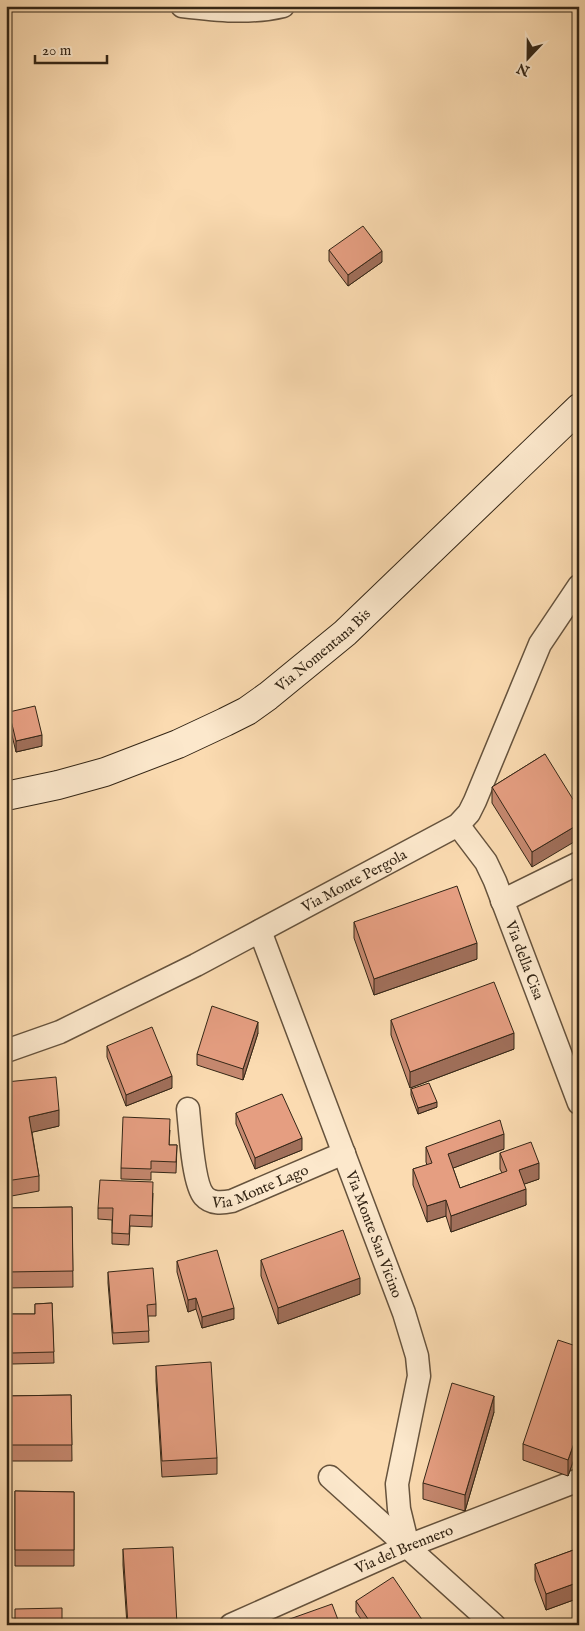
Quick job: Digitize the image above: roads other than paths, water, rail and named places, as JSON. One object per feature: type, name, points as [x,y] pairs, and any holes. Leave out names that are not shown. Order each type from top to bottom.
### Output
[{"type":"main road","name":"Via Nomentana Bis","points":[[6,796],[58,785],[105,772],[178,744],[225,722],[268,696],[345,633],[579,408]]},
{"type":"street","points":[[182,6],[224,11],[251,11],[283,6]]},
{"type":"street","name":"Via Monte Pergola","points":[[6,1051],[40,1040],[73,1026],[196,965],[458,825],[475,801],[540,644],[579,586]]},
{"type":"street","name":"Via della Cisa","points":[[458,825],[486,862],[579,1103]]},
{"type":"street","points":[[502,901],[579,863]]},
{"type":"street","name":"Via Monte San Vicino","points":[[260,931],[404,1313],[419,1364],[419,1382],[397,1484],[399,1509],[408,1546]]},
{"type":"street","name":"Via Monte Lago","points":[[188,1109],[197,1181],[202,1194],[215,1202],[232,1201],[344,1153]]},
{"type":"street","points":[[330,1477],[494,1625]]},
{"type":"street","name":"Via del Brennero","points":[[230,1625],[408,1546],[579,1480]]}]
